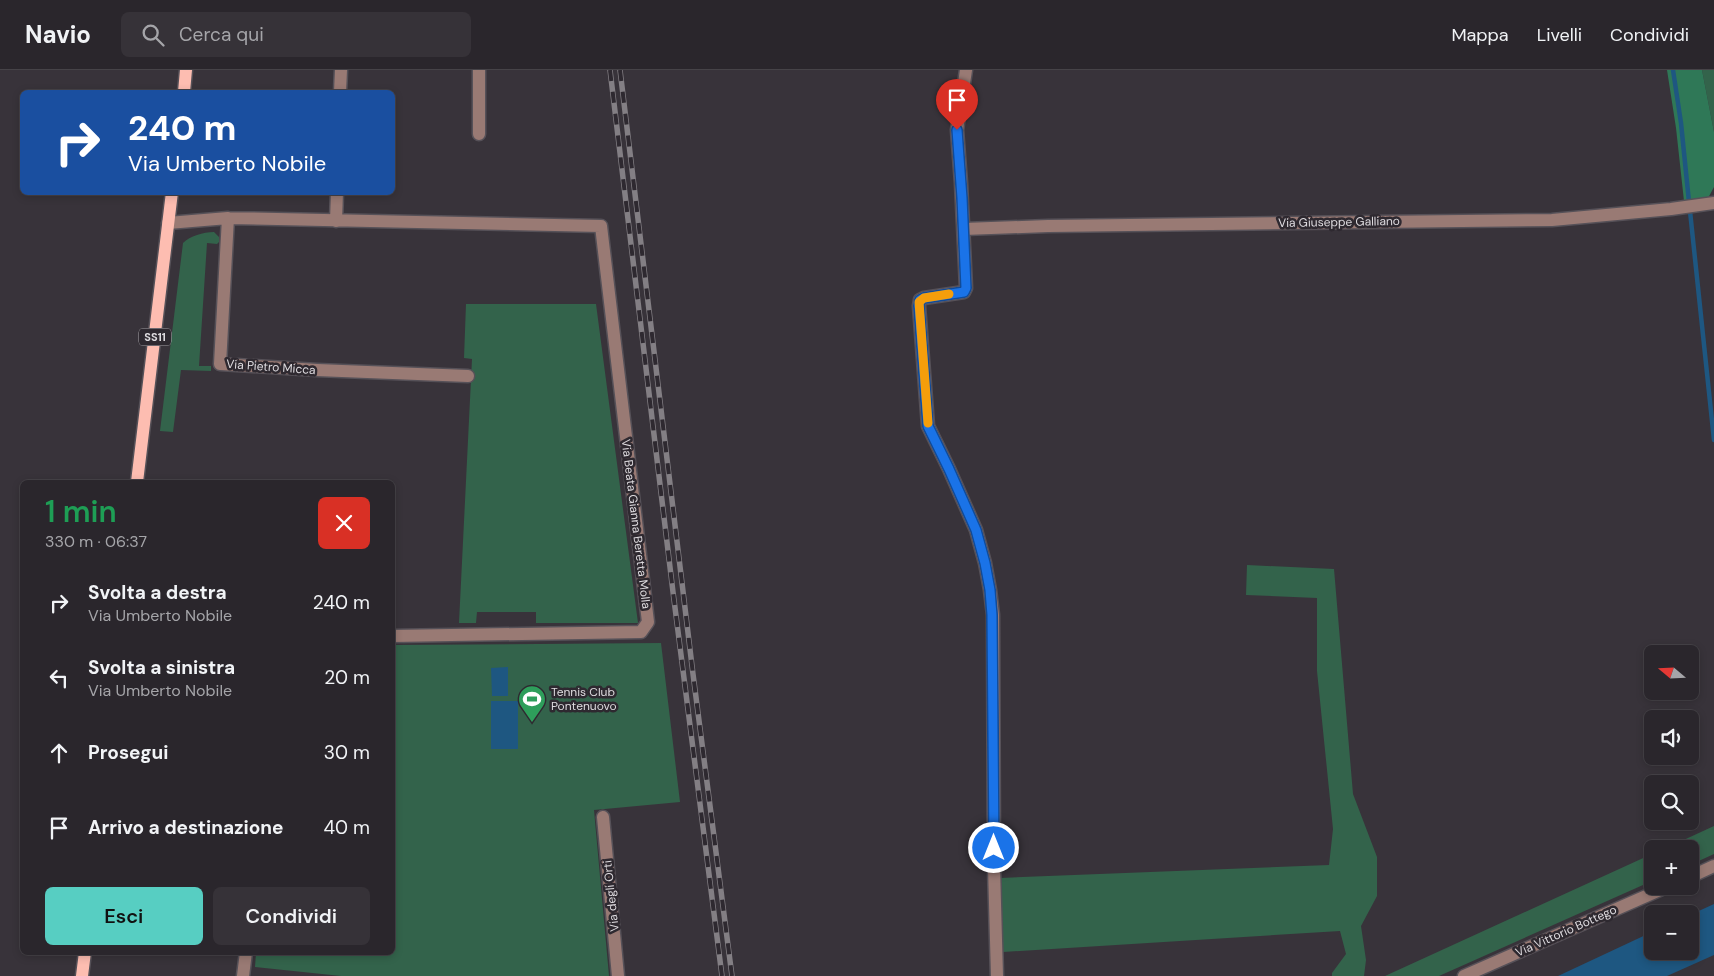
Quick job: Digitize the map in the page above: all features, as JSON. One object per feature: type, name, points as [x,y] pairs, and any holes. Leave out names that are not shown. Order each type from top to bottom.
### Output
[{"type":"main road","points":[[184,90],[186,70]]},
{"type":"main road","name":"SS11","points":[[138,480],[172,195]]},
{"type":"main road","points":[[82,976],[85,955]]},
{"type":"street","points":[[340,90],[341,70]]},
{"type":"street","points":[[479,70],[479,134]]},
{"type":"street","points":[[966,70],[957,130],[966,288],[964,292],[924,298],[920,300],[919,306],[928,426],[976,530],[990,590],[992,615],[997,976]]},
{"type":"street","points":[[168,223],[228,218],[336,221],[337,195]]},
{"type":"street","name":"Via Giuseppe Galliano","points":[[964,230],[1048,226],[1552,220],[1714,203]]},
{"type":"street","name":"Via Pietro Micca","points":[[228,218],[220,364],[468,376]]},
{"type":"street","name":"Via Beata Gianna Beretta Molla","points":[[336,221],[601,226],[648,622],[641,632],[395,636]]},
{"type":"street","name":"Via degli Orti","points":[[603,817],[618,976]]},
{"type":"street","points":[[1699,873],[1714,866]]},
{"type":"street","name":"Via Vittorio Bottego","points":[[1464,976],[1648,895]]},
{"type":"street","points":[[246,955],[243,976],[248,976]]},
{"type":"green space","points":[[1667,70],[1702,70],[1714,132],[1714,187],[1707,200],[1684,201]]},
{"type":"green space","points":[[1702,70],[1714,70],[1714,132]]},
{"type":"green space","points":[[214,232],[219,237],[219,242],[217,244],[207,243],[199,366],[211,366],[211,371],[181,370],[173,432],[160,431],[183,243],[197,235]]},
{"type":"green space","points":[[466,304],[596,304],[638,623],[536,623],[536,612],[477,612],[476,623],[459,623],[472,359],[464,358]]},
{"type":"green space","points":[[1247,565],[1334,569],[1353,794],[1377,857],[1377,896],[1361,926],[1366,960],[1364,976],[1332,976],[1332,973],[1346,954],[1340,931],[1003,952],[1000,878],[1329,865],[1333,829],[1317,671],[1317,598],[1246,595]]},
{"type":"green space","name":"Tennis Club Pontenuovo","points":[[661,643],[680,802],[594,810],[609,976],[341,976],[255,967],[256,955],[395,955],[395,645]]},
{"type":"green space","points":[[1714,826],[1714,854],[1699,861],[1699,840],[1684,840]]},
{"type":"green space","points":[[1644,858],[1644,885],[1439,976],[1385,976]]},
{"type":"water","points":[[508,667],[508,696],[492,696],[491,668]]},
{"type":"water","points":[[491,701],[518,701],[518,749],[491,749]]},
{"type":"water","points":[[1714,904],[1714,955],[1667,976],[1558,976],[1644,936],[1644,960],[1699,960],[1699,911]]},
{"type":"waterway","points":[[1673,70],[1681,123],[1689,202]]},
{"type":"waterway","points":[[1690,211],[1714,440]]},
{"type":"railway","points":[[610,70],[673,592],[722,976]]},
{"type":"railway","points":[[620,70],[693,674],[732,976]]},
{"type":"slow traffic","points":[[928,423],[919,302],[924,298],[949,294]]},
{"type":"place","name":"Tennis Club Pontenuovo","points":[[532,723]]},
{"type":"route","points":[[957,130],[966,288],[964,292],[924,298],[920,300],[919,306],[928,426],[976,530],[990,590],[992,615],[994,848]]}]
